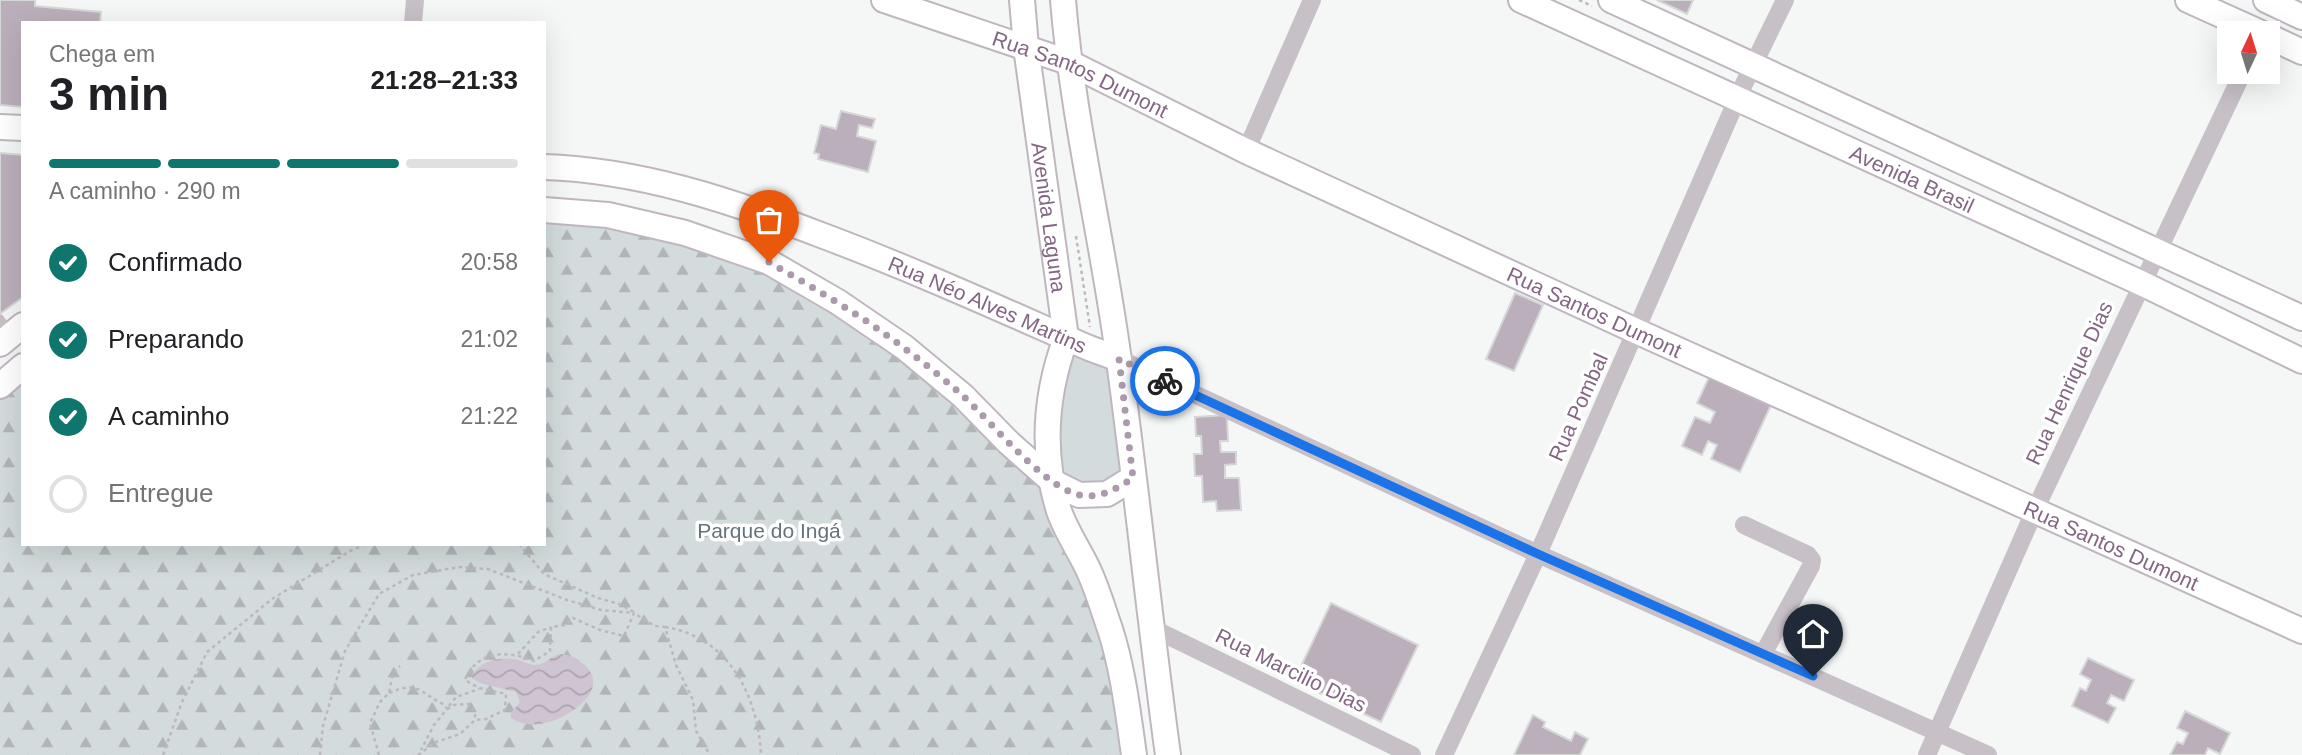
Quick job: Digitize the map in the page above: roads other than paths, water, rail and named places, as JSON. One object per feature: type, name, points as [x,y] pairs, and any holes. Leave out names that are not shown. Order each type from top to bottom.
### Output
[{"type":"main road","name":"Rua Santos Dumont","points":[[884,0],[1068,62],[1246,151],[1636,331],[2302,631]]},
{"type":"main road","name":"Avenida Laguna","points":[[1022,0],[1026,47],[1066,338],[1055,366],[1048,407],[1047,452],[1060,513],[1089,571],[1111,632],[1127,706],[1133,755]]},
{"type":"main road","name":"Avenida Laguna","points":[[1063,0],[1068,62],[1119,359],[1150,627],[1168,755]]},
{"type":"main road","name":"Avenida Brasil","points":[[1521,0],[2141,284],[2302,361]]},
{"type":"main road","name":"Avenida Brasil","points":[[1611,0],[2302,318]]},
{"type":"main road","points":[[2188,0],[2234,21]]},
{"type":"main road","points":[[2271,2],[2302,17]]},
{"type":"main road","points":[[2280,42],[2302,52]]},
{"type":"main road","points":[[0,127],[21,128]]},
{"type":"main road","name":"Rua Néo Alves Martins","points":[[546,167],[583,168],[684,188],[784,221],[880,257],[1119,359]]},
{"type":"main road","points":[[546,210],[608,215],[685,233],[769,262],[838,302],[904,347],[963,396],[1009,443],[1053,482],[1079,495],[1107,494],[1133,478]]},
{"type":"main road","points":[[0,386],[21,368]]},
{"type":"street","points":[[413,21],[415,0]]},
{"type":"street","points":[[1246,151],[1312,0]]},
{"type":"street","name":"Rua Pombal","points":[[1444,755],[1538,554],[1738,98],[1785,0]]},
{"type":"street","points":[[2265,21],[2271,2]]},
{"type":"street","name":"Rua Henrique Dias","points":[[1927,755],[2034,512],[2237,84]]},
{"type":"street","name":"Rua Néo Alves Martins","points":[[1119,359],[1538,554],[1988,755]]},
{"type":"street","points":[[1744,525],[1808,555],[1812,560],[1763,654]]},
{"type":"street","name":"Rua Marcilio Dias","points":[[1150,627],[1412,755]]},
{"type":"water","points":[[561,654],[575,658],[587,668],[593,680],[593,688],[574,710],[542,724],[520,723],[511,718],[511,713],[520,702],[516,692],[480,683],[472,678],[476,669],[493,660],[513,659],[536,665]]},
{"type":"park label","name":"Parque do Ingá","points":[[769,530]]}]
